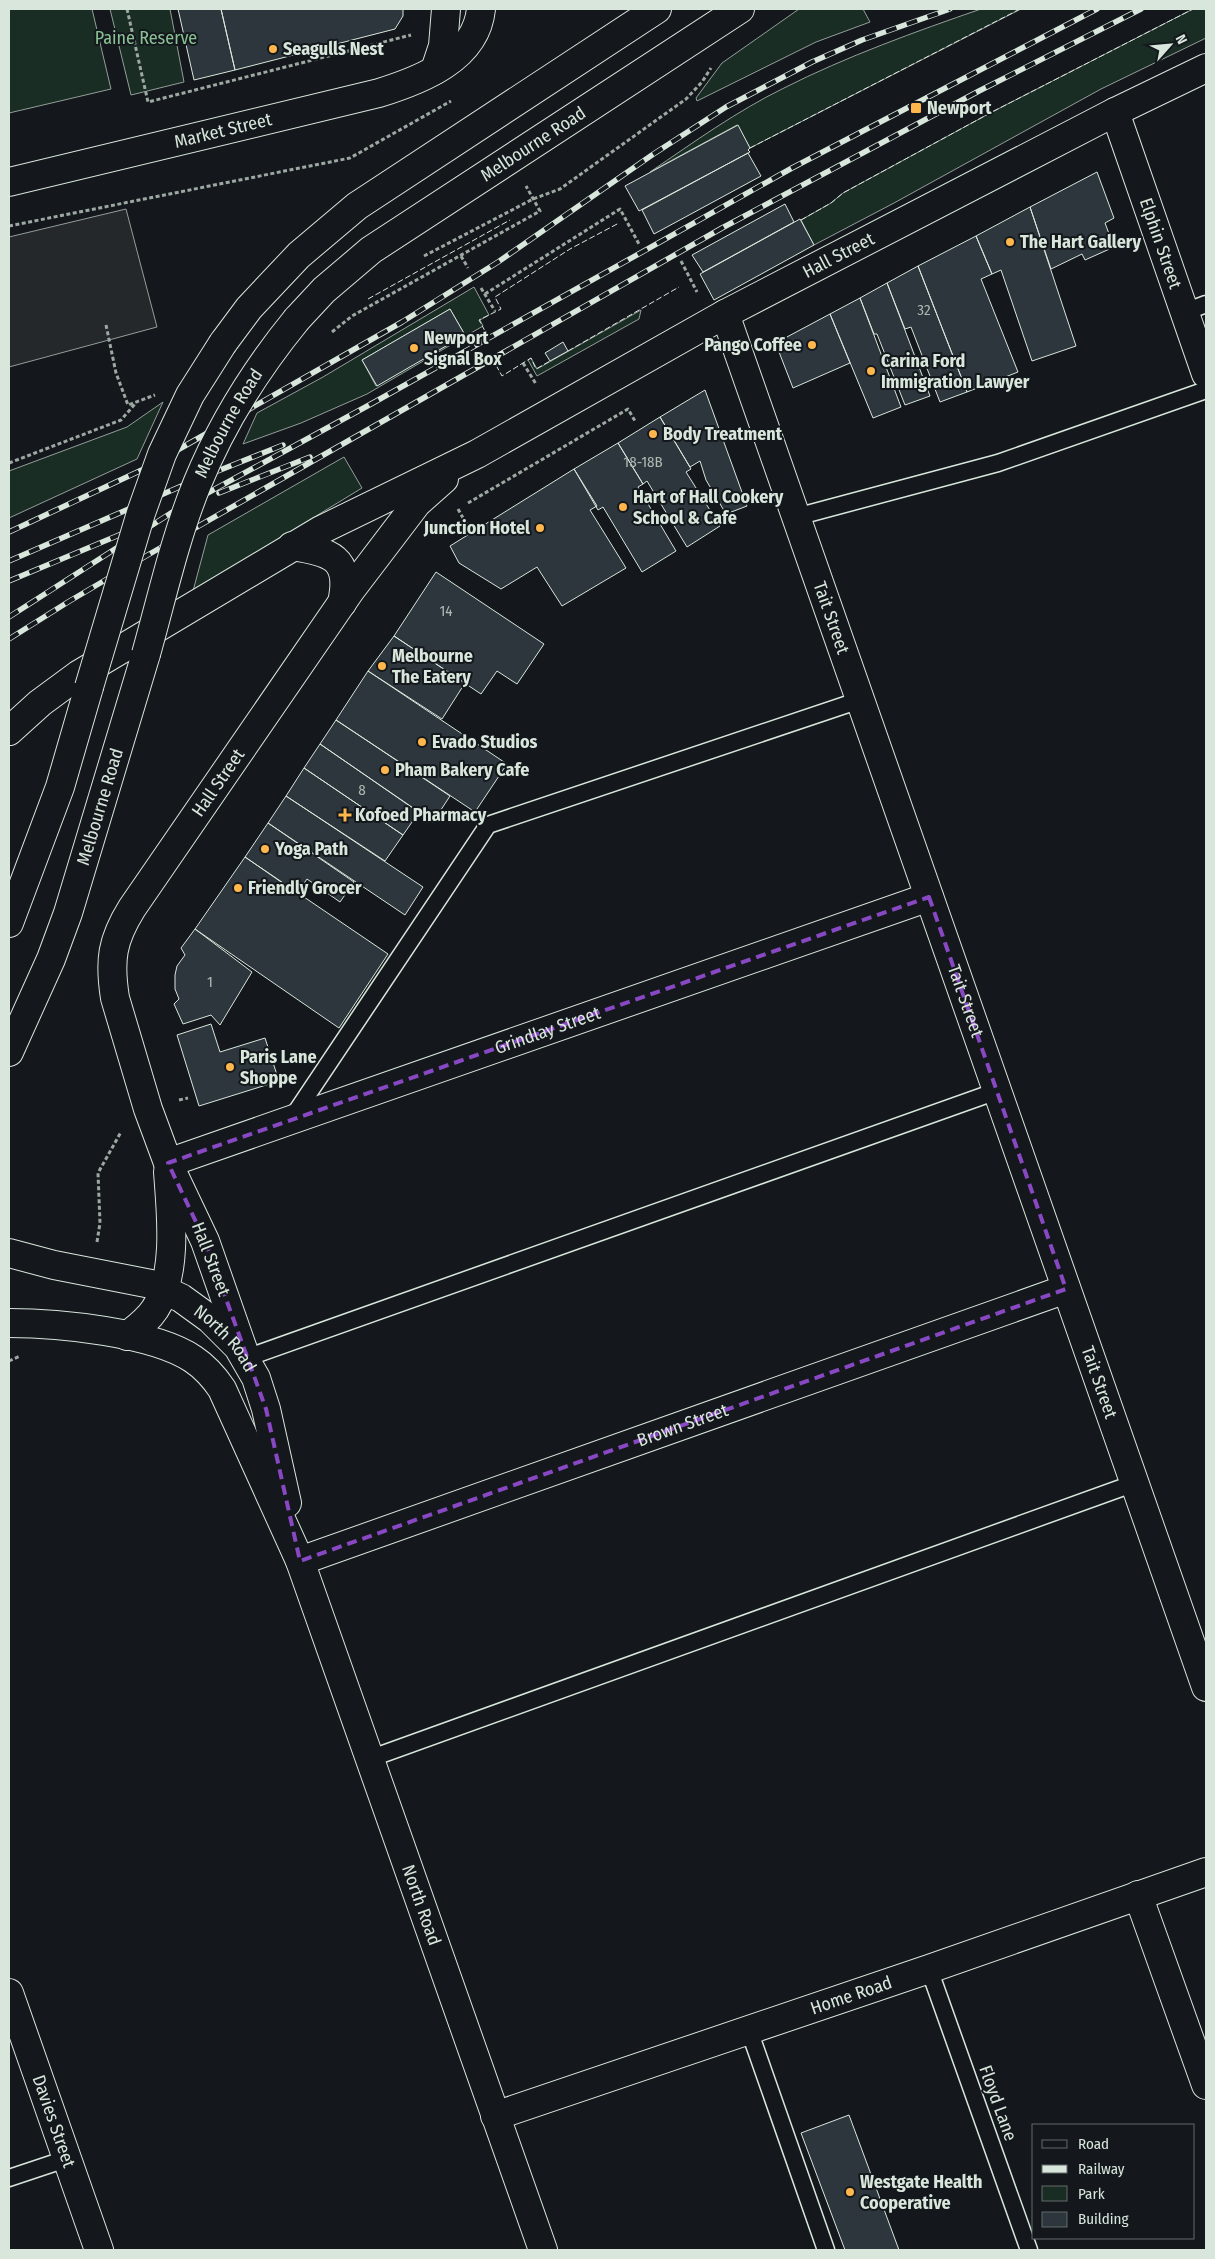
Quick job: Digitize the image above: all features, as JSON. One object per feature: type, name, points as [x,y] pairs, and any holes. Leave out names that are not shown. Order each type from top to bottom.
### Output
[{"type":"street","points":[[435,70],[442,46],[446,9]]},
{"type":"street","name":"Market Street","points":[[9,182],[379,93],[418,80],[435,70],[468,43],[476,30],[481,9]]},
{"type":"street","points":[[9,923],[60,788],[141,513],[162,454],[190,395],[223,343],[249,308],[299,255],[357,206],[657,9]]},
{"type":"street","name":"Melbourne Road","points":[[9,1052],[51,959],[68,913],[187,512],[209,456],[232,411],[259,368],[297,319],[324,290],[371,250],[740,9]]},
{"type":"street","name":"Hall Street","points":[[9,732],[40,703],[78,675],[292,546],[340,520],[477,454],[725,314],[1115,112],[1206,68]]},
{"type":"street","name":"Elphin Street","points":[[1115,112],[1196,308],[1206,374]]},
{"type":"street","name":"Tait Street","points":[[725,314],[1206,1687]]},
{"type":"street","name":"Hall Street","points":[[246,1358],[205,1240],[168,1163],[148,1109],[115,998],[111,965],[115,939],[132,908],[342,603],[417,503],[437,484],[477,454]]},
{"type":"street","points":[[292,546],[324,552],[335,560],[342,568],[344,580],[342,603]]},
{"type":"street","name":"Grindlay Street","points":[[168,1163],[929,897]]},
{"type":"street","name":"Hall Street","points":[[127,1336],[150,1317],[156,1309],[164,1289],[171,1250],[172,1226],[168,1163]]},
{"type":"street","name":"North Road","points":[[9,1254],[54,1265],[137,1280],[164,1289],[210,1319],[228,1336],[246,1358],[256,1378],[266,1409],[300,1561]]},
{"type":"street","name":"Brown Street","points":[[300,1561],[1066,1289]]},
{"type":"street","name":"North Road","points":[[9,1323],[52,1325],[127,1336],[181,1352],[200,1364],[212,1376],[230,1405],[300,1561],[543,2250]]},
{"type":"street","name":"Home Road","points":[[495,2116],[929,1969],[1206,1872]]},
{"type":"street","points":[[1138,1895],[1206,2085]]},
{"type":"street","name":"Davies Street","points":[[9,1993],[98,2250]]},
{"type":"lane","points":[[796,517],[998,463],[1206,390]]},
{"type":"lane","points":[[291,1120],[488,825],[860,700]]},
{"type":"lane","points":[[246,1358],[997,1091]]},
{"type":"lane","points":[[369,1759],[1135,1483]]},
{"type":"lane","name":"Floyd Lane","points":[[929,1969],[1029,2250]]},
{"type":"lane","points":[[749,2030],[826,2250]]},
{"type":"lane","points":[[9,2178],[66,2159]]},
{"type":"path","points":[[127,9],[148,102],[412,35]]},
{"type":"path","points":[[419,259],[534,199],[560,189],[677,105],[702,82],[715,60]]},
{"type":"path","points":[[9,226],[350,158],[455,98]]},
{"type":"path","points":[[355,309],[352,316],[540,211],[524,183]]},
{"type":"path","points":[[485,294],[620,209],[639,244]]},
{"type":"path","points":[[461,256],[468,268]]},
{"type":"path","points":[[681,261],[698,291]]},
{"type":"path","points":[[481,288],[495,311]]},
{"type":"path","points":[[9,463],[121,420],[137,401],[128,405],[106,325]]},
{"type":"path","points":[[523,363],[538,390]]},
{"type":"path","points":[[467,526],[458,509],[628,409],[635,421]]},
{"type":"path","points":[[94,1271],[100,1223],[98,1173],[127,1122],[148,1109],[188,1098]]},
{"type":"path","points":[[9,1361],[50,1344],[52,1325]]},
{"type":"highlighted area","points":[[929,897],[1066,1289],[300,1561],[266,1409],[205,1241],[168,1163]]},
{"type":"green space","points":[[9,9],[92,9],[111,89],[9,113]]},
{"type":"green space","name":"Paine Reserve","points":[[110,9],[170,9],[184,82],[131,95]]},
{"type":"green space","points":[[799,9],[863,9],[870,22],[816,42],[697,101],[696,98],[722,63]]},
{"type":"green space","points":[[981,9],[1021,9],[750,148],[737,125],[650,172],[699,138],[784,88],[856,55]]},
{"type":"green space","points":[[1193,9],[1206,9],[1206,38],[1101,89],[814,245],[801,220],[831,203],[843,193],[992,112]]},
{"type":"green space","points":[[474,287],[489,315],[480,320],[483,326],[367,394],[301,423],[243,444],[257,413],[323,377]],"holes":[[[450,309],[465,335],[376,386],[362,360]]]},
{"type":"green space","points":[[641,310],[639,319],[537,376],[528,360],[531,358],[537,369]]},
{"type":"green space","points":[[163,402],[137,459],[9,518],[9,471],[127,427]]},
{"type":"green space","points":[[344,457],[362,488],[193,591],[208,535]]},
{"type":"shaded area","points":[[126,209],[157,327],[9,367],[9,237]]},
{"type":"building","points":[[178,9],[221,9],[235,70],[194,80]]},
{"type":"building","name":"Seagulls Nest","points":[[221,9],[403,9],[403,16],[395,29],[235,70]]},
{"type":"building","points":[[738,125],[750,148],[748,150],[750,152],[639,211],[625,186]]},
{"type":"building","points":[[748,153],[761,176],[654,234],[642,210]]},
{"type":"building","points":[[1097,172],[1114,218],[1105,223],[1114,247],[1085,260],[1082,254],[1051,269],[1030,207]]},
{"type":"building","points":[[785,204],[794,222],[703,272],[692,255]]},
{"type":"building","points":[[1030,207],[1076,346],[1032,361],[1001,270],[992,274],[976,236]]},
{"type":"building","points":[[800,219],[814,245],[714,300],[700,274]]},
{"type":"building","points":[[976,236],[992,274],[981,279],[1018,372],[967,392],[918,266]]},
{"type":"building","points":[[918,266],[967,392],[940,402],[911,327],[905,329],[887,283]]},
{"type":"building","points":[[887,283],[930,396],[905,405],[877,334],[874,334],[860,298]]},
{"type":"building","name":"Carina Ford Immigration Lawyer","points":[[860,298],[901,407],[873,418],[830,314]]},
{"type":"building","name":"Newport Signal Box","points":[[450,309],[465,335],[377,386],[362,360]]},
{"type":"building","name":"Pango Coffee","points":[[830,314],[850,363],[793,388],[779,352],[785,338]]},
{"type":"building","points":[[563,342],[568,351],[550,361],[545,353]]},
{"type":"building","points":[[705,390],[747,506],[726,514],[706,480],[700,461],[690,467],[660,417]]},
{"type":"building","points":[[660,417],[691,469],[686,472],[720,526],[687,547],[647,481],[643,484],[618,443]]},
{"type":"building","name":"Hart of Hall Cookery School & Cafe","points":[[618,443],[643,484],[638,487],[676,551],[642,572],[603,507],[598,510],[574,469]]},
{"type":"building","name":"Junction Hotel","points":[[574,469],[597,506],[590,510],[626,568],[562,606],[537,567],[501,589],[459,563],[450,546]]},
{"type":"building","points":[[436,572],[544,644],[517,684],[497,671],[481,694],[394,636]]},
{"type":"building","points":[[394,636],[465,683],[442,719],[368,671]]},
{"type":"building","name":"Evado Studios","points":[[368,671],[507,764],[475,812],[336,720]]},
{"type":"building","name":"Pham Bakery Cafe","points":[[336,720],[450,796],[433,822],[320,744]]},
{"type":"building","points":[[320,744],[419,812],[403,835],[304,768]]},
{"type":"building","name":"Kofoed Pharmacy","points":[[304,768],[403,835],[385,861],[286,796]]},
{"type":"building","points":[[286,796],[423,887],[405,915],[268,823]]},
{"type":"building","points":[[268,823],[354,882],[340,902],[307,879],[297,893],[245,857]]},
{"type":"building","points":[[245,857],[388,954],[339,1028],[195,929]]},
{"type":"building","points":[[195,929],[252,972],[220,1025],[211,1015],[183,1024],[174,1004],[179,999],[175,989],[177,966],[185,955],[181,948]]},
{"type":"building","name":"Paris Lane Shoppe","points":[[211,1024],[220,1052],[265,1038],[279,1081],[199,1106],[177,1035]]},
{"type":"building","name":"Westgate Health Cooperative","points":[[849,2115],[899,2250],[845,2250],[801,2133]]},
{"type":"railway","points":[[9,532],[146,468],[402,322],[498,262],[652,155],[726,107],[812,62],[862,40],[950,9]]},
{"type":"railway","points":[[9,617],[171,513],[371,404],[792,168],[1097,9]]},
{"type":"railway","points":[[9,639],[146,556],[722,228],[979,91],[1141,9]]},
{"type":"railway","points":[[9,561],[200,478],[283,445]]},
{"type":"railway","points":[[219,493],[310,457]]},
{"type":"railway","points":[[9,581],[143,525]]},
{"type":"fence","points":[[750,148],[1020,9]]},
{"type":"fence","points":[[801,220],[831,203],[843,193],[992,112],[1193,9]]},
{"type":"fence","points":[[368,299],[510,220]]},
{"type":"fence","points":[[485,331],[479,320],[501,309],[495,297],[570,249],[619,223]]},
{"type":"fence","points":[[568,351],[679,287]]},
{"type":"fence","points":[[496,365],[502,376],[531,358],[536,369],[550,361]]},
{"type":"place","name":"Seagulls Nest","points":[[273,49]]},
{"type":"place","name":"Newport","points":[[916,108]]},
{"type":"place","name":"The Hart Gallery","points":[[1010,242]]},
{"type":"place","name":"Pango Coffee","points":[[812,345]]},
{"type":"place","name":"Newport Signal Box","points":[[414,348]]},
{"type":"place","name":"Carina Ford Immigration Lawyer","points":[[871,371]]},
{"type":"place","name":"Body Treatment","points":[[653,434]]},
{"type":"place","name":"Hart of Hall Cookery School & Cafe","points":[[623,507]]},
{"type":"place","name":"Junction Hotel","points":[[540,528]]},
{"type":"place","name":"Melbourne The Eatery","points":[[382,666]]},
{"type":"place","name":"Evado Studios","points":[[422,742]]},
{"type":"place","name":"Pham Bakery Cafe","points":[[385,770]]},
{"type":"place","name":"Kofoed Pharmacy","points":[[345,815]]},
{"type":"place","name":"Yoga Path","points":[[265,849]]},
{"type":"place","name":"Friendly Grocer","points":[[238,888]]},
{"type":"place","name":"Paris Lane Shoppe","points":[[230,1067]]},
{"type":"place","name":"Westgate Health Cooperative","points":[[850,2192]]}]
